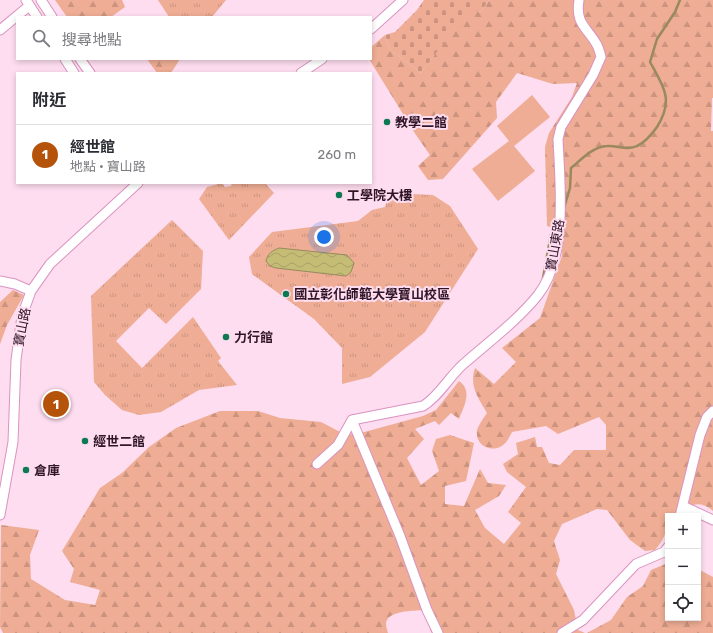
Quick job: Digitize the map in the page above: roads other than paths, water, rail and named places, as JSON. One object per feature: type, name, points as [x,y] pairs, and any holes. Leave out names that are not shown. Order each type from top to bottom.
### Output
[{"type":"street","points":[[41,0],[51,16]]},
{"type":"street","points":[[372,28],[403,0]]},
{"type":"street","name":"寶山東路","points":[[352,420],[423,406],[432,401],[463,364],[520,315],[539,294],[550,275],[556,249],[561,211],[558,139],[561,127],[594,75],[601,57],[597,45],[581,22],[577,10],[579,0]]},
{"type":"street","points":[[0,30],[27,3],[36,16]]},
{"type":"street","points":[[66,60],[73,72]]},
{"type":"street","points":[[81,60],[89,72]]},
{"type":"street","points":[[302,72],[320,60]]},
{"type":"street","name":"寶山路","points":[[0,515],[13,442],[16,360],[22,316],[31,291],[50,264],[137,184]]},
{"type":"street","points":[[0,281],[15,284],[31,291]]},
{"type":"street","points":[[681,513],[700,436],[707,417],[713,411]]},
{"type":"street","points":[[317,464],[338,445],[352,420]]},
{"type":"street","points":[[352,420],[400,536],[427,610],[438,633]]},
{"type":"street","points":[[683,506],[713,520]]},
{"type":"street","points":[[562,633],[583,620],[636,564],[664,552],[666,549]]},
{"type":"water","points":[[279,248],[347,255],[354,263],[351,272],[346,276],[276,268],[270,266],[266,261],[268,256],[274,250]]},
{"type":"waterway","points":[[564,208],[570,188],[571,168],[588,154],[602,147],[611,146],[630,148],[637,146],[646,140],[657,127],[665,109],[666,101],[663,86],[650,62],[657,39],[675,12],[680,0]]},
{"type":"waterway","points":[[543,278],[551,234],[556,225]]},
{"type":"place","name":"教學二館","points":[[387,122]]},
{"type":"place","name":"工學院大樓","points":[[339,195]]},
{"type":"place","name":"國立彰化師範大學寶山校區","points":[[286,294]]},
{"type":"place","name":"力行館","points":[[226,337]]},
{"type":"place","name":"經世館","points":[[56,404]]},
{"type":"place","name":"經世二館","points":[[85,441]]},
{"type":"place","name":"倉庫","points":[[26,470]]}]
